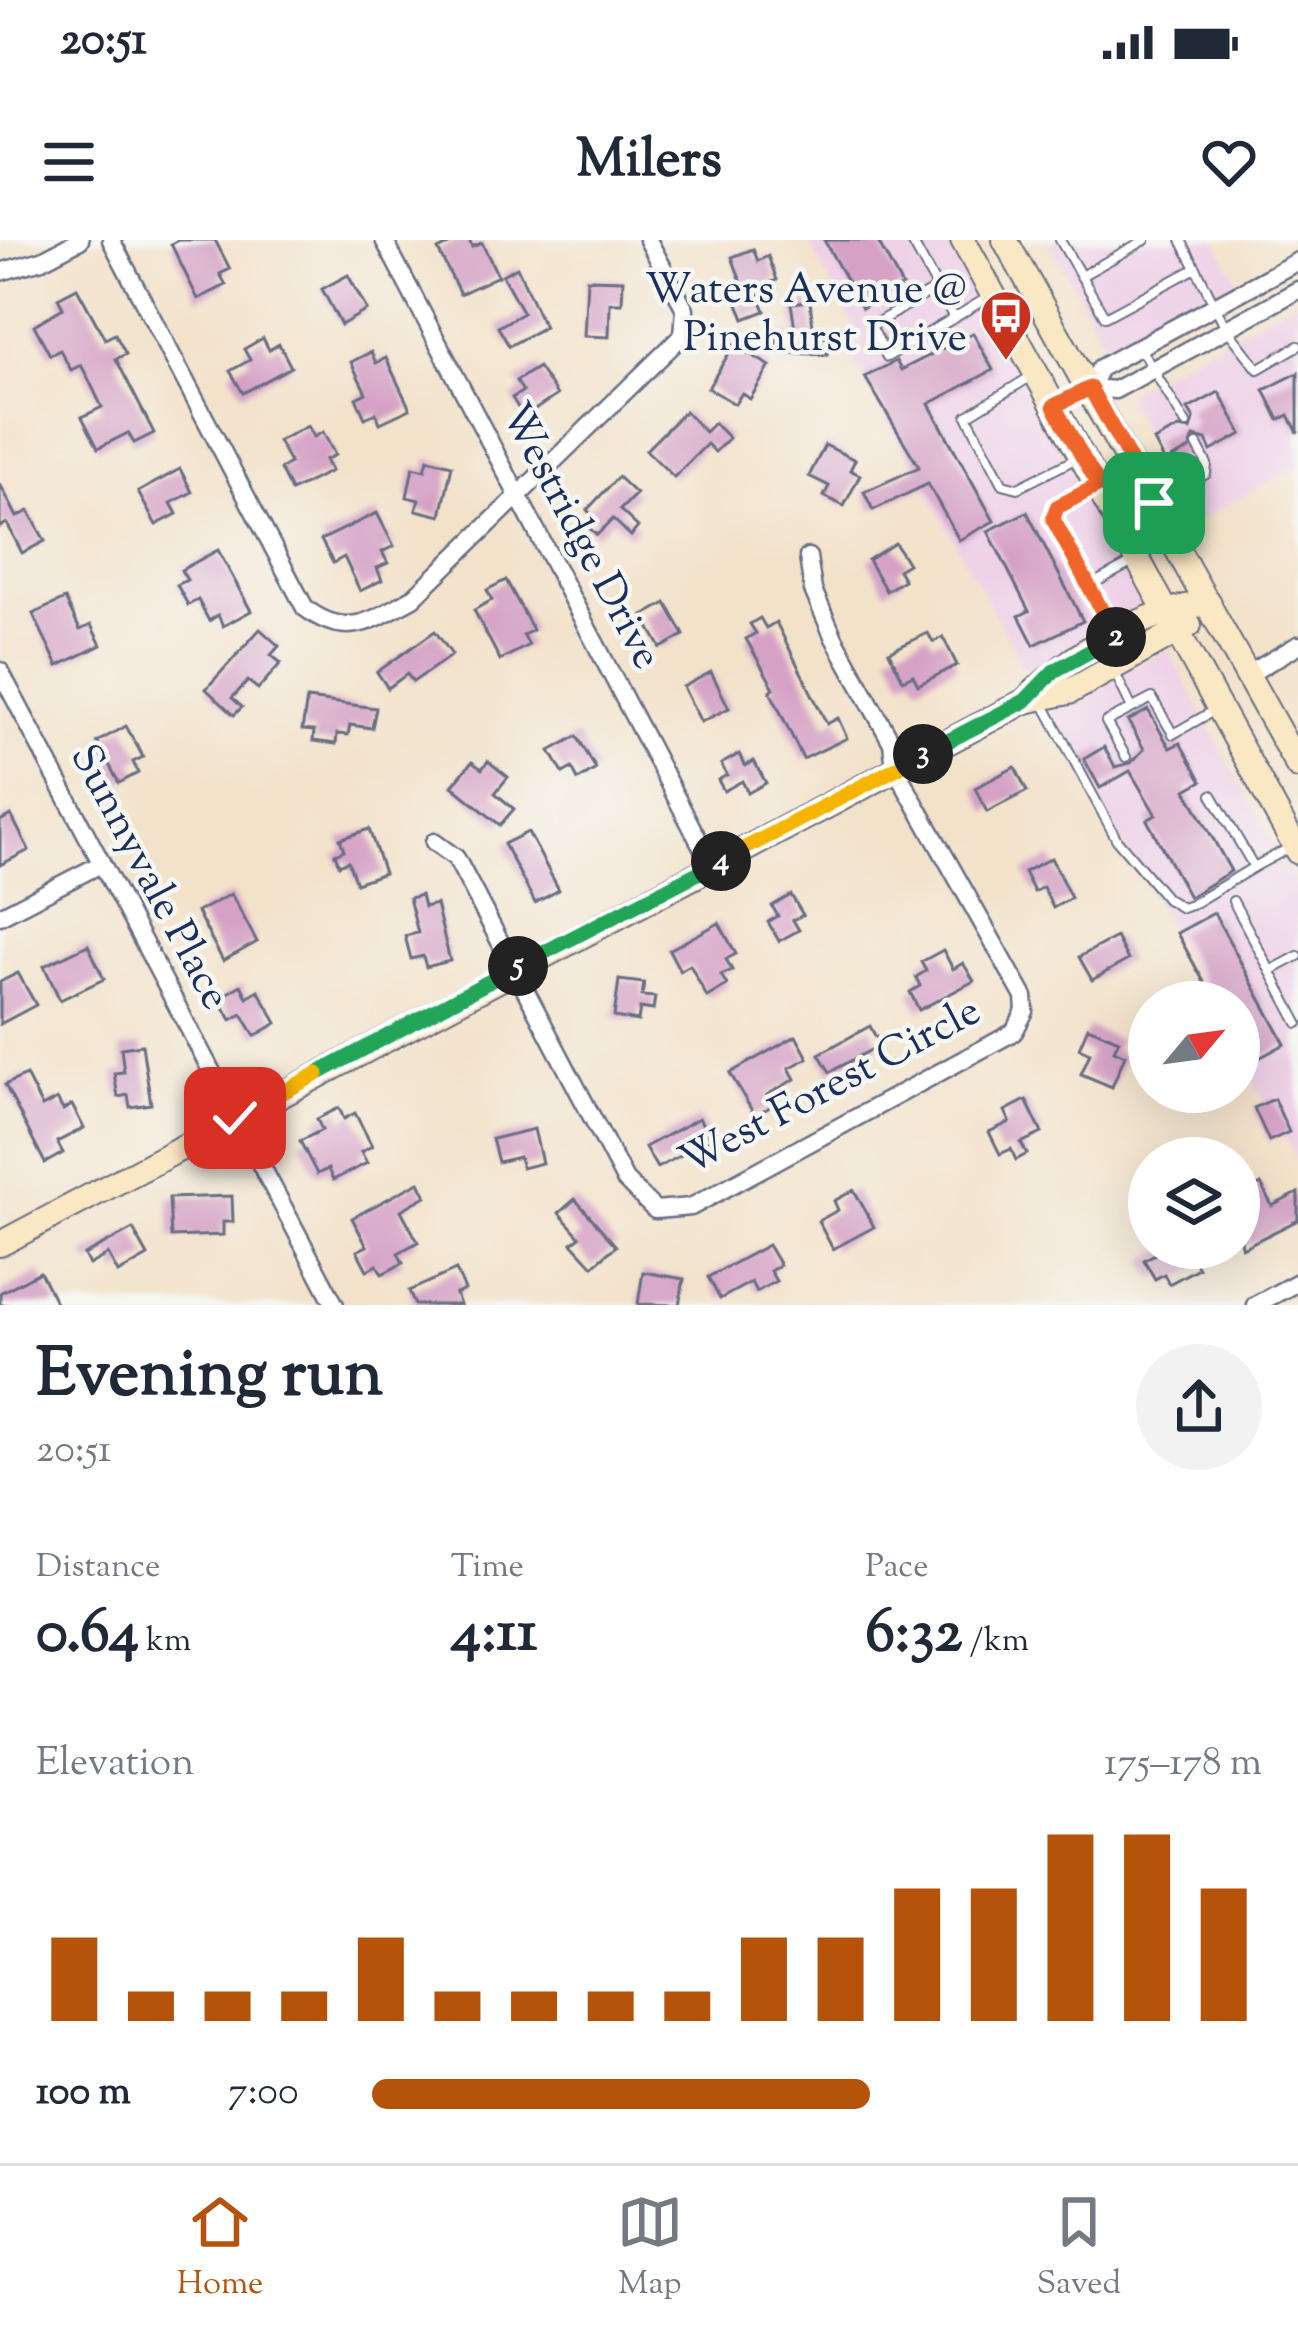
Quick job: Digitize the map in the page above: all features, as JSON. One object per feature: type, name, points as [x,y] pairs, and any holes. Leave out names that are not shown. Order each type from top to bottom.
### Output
[{"type":"street","points":[[0,272],[42,260],[80,240]]},
{"type":"street","points":[[112,240],[305,608],[328,626],[367,623],[412,598],[682,335],[685,309],[648,240]]},
{"type":"street","name":"Westridge Drive","points":[[384,240],[712,866]]},
{"type":"street","points":[[963,240],[1296,848]]},
{"type":"street","points":[[1005,240],[1298,766]]},
{"type":"street","points":[[1090,388],[1100,368],[1298,261]]},
{"type":"street","points":[[1054,406],[1090,388],[1114,390],[1298,290]]},
{"type":"street","name":"West Forest Circle","points":[[434,842],[456,858],[625,1180],[656,1210],[691,1207],[1019,1027],[1024,997],[896,768],[892,743],[813,590],[808,556]]},
{"type":"street","points":[[1033,700],[1054,671],[1167,608],[1210,603]]},
{"type":"street","points":[[0,1244],[896,768],[1182,634],[1210,603]]},
{"type":"street","points":[[1249,674],[1298,645]]},
{"type":"street","name":"Sunnyvale Place","points":[[0,671],[335,1305]]},
{"type":"street","points":[[0,916],[99,865]]},
{"type":"street","points":[[1256,1305],[1298,1282]]},
{"type":"lane","points":[[911,240],[954,318]]},
{"type":"lane","points":[[1060,240],[1105,317],[1196,268]]},
{"type":"lane","points":[[1082,275],[1145,240]]},
{"type":"lane","points":[[1181,240],[1226,328],[1258,369],[1298,346]]},
{"type":"lane","points":[[938,288],[871,326],[887,357],[993,294]]},
{"type":"lane","points":[[1139,347],[1186,424]]},
{"type":"lane","points":[[1037,374],[967,416],[1003,484],[1018,488],[1082,455]]},
{"type":"lane","points":[[1154,503],[1206,474],[1208,464],[1197,445]]},
{"type":"lane","points":[[1099,485],[1053,512],[1116,637]]},
{"type":"lane","points":[[1089,586],[1140,559]]},
{"type":"lane","points":[[1113,669],[1132,708]]},
{"type":"lane","points":[[1126,757],[1106,722],[1132,708],[1152,698],[1173,734],[1222,706]]},
{"type":"lane","points":[[1033,700],[1117,840],[1150,873],[1167,899],[1182,908],[1296,848]]},
{"type":"lane","points":[[1212,795],[1254,868]]},
{"type":"lane","points":[[1232,902],[1298,1023]]},
{"type":"lane","points":[[1270,971],[1298,956]]},
{"type":"shaded area","points":[[807,240],[945,240],[1147,611],[1032,682],[849,350],[862,342]]},
{"type":"shaded area","points":[[1048,240],[1216,240],[1240,284],[1111,354]]},
{"type":"shaded area","points":[[1298,298],[1298,466],[1195,522],[1125,398],[1130,390]]},
{"type":"shaded area","points":[[1168,650],[1298,889],[1298,1162],[1260,1093],[1260,981],[1198,981],[1047,707]]},
{"type":"building","points":[[215,240],[230,269],[220,274],[226,285],[198,299],[171,244]]},
{"type":"building","points":[[469,240],[472,247],[482,243],[498,276],[460,294],[438,250]]},
{"type":"building","points":[[824,240],[877,240],[902,286],[862,308]]},
{"type":"building","points":[[753,249],[758,261],[768,256],[777,280],[756,288],[765,311],[744,319],[735,296],[745,292],[732,257]]},
{"type":"building","points":[[517,267],[544,327],[509,346],[498,327],[523,313],[502,275]]},
{"type":"building","points":[[348,275],[367,310],[341,325],[322,289]]},
{"type":"building","points":[[587,279],[623,280],[622,303],[610,303],[609,337],[584,336]]},
{"type":"building","points":[[77,288],[105,339],[115,334],[126,354],[116,359],[154,433],[134,443],[128,433],[98,448],[82,417],[102,407],[87,376],[81,365],[71,370],[60,350],[50,355],[34,325],[63,308],[58,298]]},
{"type":"building","points":[[810,301],[814,336],[828,337],[827,355],[776,352],[777,334],[796,335],[791,303]]},
{"type":"building","points":[[973,333],[993,370],[929,404],[994,521],[959,540],[928,484],[873,510],[864,492],[919,467],[865,377],[896,361],[901,370]]},
{"type":"building","points":[[263,338],[269,350],[279,344],[291,367],[243,393],[230,371],[250,360],[244,349]]},
{"type":"building","points":[[734,345],[770,366],[750,399],[742,393],[735,404],[708,388]]},
{"type":"building","points":[[371,352],[376,363],[386,358],[410,409],[380,423],[376,413],[365,418],[356,398],[366,393],[351,362]]},
{"type":"building","points":[[538,367],[557,395],[524,417],[512,398],[523,391],[516,381]]},
{"type":"building","points":[[1298,373],[1298,433],[1289,415],[1279,420],[1264,390]]},
{"type":"building","points":[[1219,392],[1242,434],[1211,451],[1206,440],[1194,437],[1190,449],[1165,462],[1154,441],[1179,428],[1191,430],[1194,419],[1188,409]]},
{"type":"building","points":[[685,411],[705,432],[714,423],[729,438],[715,452],[707,444],[674,477],[646,450]]},
{"type":"building","points":[[308,426],[314,437],[323,432],[335,455],[325,460],[331,471],[291,491],[280,469],[290,463],[278,441]]},
{"type":"building","points":[[825,445],[855,460],[850,470],[860,475],[844,506],[824,496],[829,486],[809,476]]},
{"type":"building","points":[[428,459],[452,465],[441,516],[416,510],[419,500],[407,497],[413,467],[425,470]]},
{"type":"building","points":[[180,469],[192,492],[171,503],[177,514],[156,525],[138,492]]},
{"type":"building","points":[[618,477],[636,494],[620,510],[638,527],[631,536],[613,519],[597,535],[588,527],[596,519],[587,510]]},
{"type":"building","points":[[0,484],[17,517],[29,511],[45,541],[22,553],[7,523],[0,527]]},
{"type":"building","points":[[1027,512],[1083,621],[1034,645],[1019,616],[1029,611],[988,531]]},
{"type":"building","points":[[377,513],[394,546],[382,552],[388,563],[377,568],[382,580],[360,591],[344,557],[333,563],[321,540]]},
{"type":"building","points":[[895,543],[908,564],[898,570],[904,580],[886,591],[868,560]]},
{"type":"building","points":[[218,550],[251,611],[223,626],[218,615],[209,621],[198,600],[188,605],[177,585],[187,580],[181,570]]},
{"type":"building","points":[[506,580],[533,630],[523,635],[529,645],[500,660],[474,610],[492,600],[487,590]]},
{"type":"building","points":[[65,599],[80,630],[91,625],[101,645],[58,666],[33,614]]},
{"type":"building","points":[[666,603],[684,635],[661,648],[643,616]]},
{"type":"building","points":[[760,618],[766,628],[776,622],[827,724],[838,718],[847,738],[803,759],[770,691],[774,688],[746,639],[756,633],[750,624]]},
{"type":"building","points":[[260,629],[279,646],[271,655],[281,663],[258,689],[248,681],[232,698],[242,707],[234,715],[206,689]]},
{"type":"building","points":[[435,631],[452,655],[413,682],[407,674],[388,688],[377,672]]},
{"type":"building","points":[[928,633],[933,642],[943,637],[957,665],[918,685],[913,675],[903,680],[889,652]]},
{"type":"building","points":[[711,672],[729,708],[701,722],[683,687]]},
{"type":"building","points":[[307,699],[376,708],[372,728],[350,725],[348,735],[337,734],[336,744],[313,741],[314,731],[302,730]]},
{"type":"building","points":[[1148,710],[1170,748],[1180,743],[1202,781],[1186,790],[1231,871],[1189,897],[1147,820],[1156,815],[1130,771],[1100,788],[1084,759],[1104,747],[1115,767],[1131,763],[1144,749],[1128,721]]},
{"type":"building","points":[[126,726],[143,757],[133,762],[138,773],[119,783],[97,742]]},
{"type":"building","points":[[577,736],[596,769],[578,780],[572,768],[563,773],[550,751]]},
{"type":"building","points":[[739,754],[745,766],[754,761],[766,783],[748,793],[742,781],[724,791],[718,780],[727,775],[721,764]]},
{"type":"building","points":[[488,761],[508,777],[495,793],[514,809],[500,825],[452,786],[472,762],[482,769]]},
{"type":"building","points":[[1015,767],[1027,791],[987,812],[975,788]]},
{"type":"building","points":[[11,815],[29,850],[0,865],[0,821]]},
{"type":"building","points":[[369,829],[384,873],[356,883],[348,861],[339,865],[335,854],[344,850],[340,839]]},
{"type":"building","points":[[528,832],[559,890],[535,903],[504,844]]},
{"type":"building","points":[[1051,858],[1071,898],[1053,908],[1043,887],[1034,892],[1024,872]]},
{"type":"building","points":[[231,894],[257,942],[223,961],[197,912]]},
{"type":"building","points":[[421,895],[424,907],[436,904],[450,961],[426,967],[423,956],[411,959],[405,936],[418,933],[409,898]]},
{"type":"building","points":[[791,895],[803,915],[793,920],[799,930],[779,941],[768,922],[778,916],[772,906]]},
{"type":"building","points":[[1214,913],[1251,981],[1203,981],[1177,933]]},
{"type":"building","points":[[719,923],[736,954],[726,959],[732,970],[721,975],[727,985],[707,997],[690,965],[680,971],[669,950]]},
{"type":"building","points":[[1116,937],[1128,960],[1092,980],[1079,957]]},
{"type":"building","points":[[88,945],[104,979],[60,1000],[44,966]]},
{"type":"building","points":[[943,950],[953,969],[963,963],[974,981],[919,1010],[910,992],[920,986],[916,977],[926,971],[921,962]]},
{"type":"building","points":[[18,973],[36,1005],[0,1024],[0,982]]},
{"type":"building","points":[[619,980],[644,983],[642,996],[655,997],[653,1010],[640,1008],[638,1021],[614,1017]]},
{"type":"building","points":[[241,985],[247,997],[258,990],[277,1023],[255,1036],[242,1014],[231,1020],[219,998]]},
{"type":"building","points":[[1260,998],[1285,1044],[1260,1058]]},
{"type":"building","points":[[870,1026],[880,1045],[830,1072],[819,1054]]},
{"type":"building","points":[[1088,1027],[1119,1040],[1114,1050],[1125,1055],[1112,1087],[1081,1074],[1090,1053],[1079,1048]]},
{"type":"building","points":[[796,1036],[808,1058],[789,1068],[795,1079],[767,1095],[773,1105],[755,1116],[730,1073]]},
{"type":"building","points":[[142,1045],[151,1104],[130,1107],[128,1095],[118,1097],[114,1073],[124,1072],[121,1048]]},
{"type":"building","points":[[26,1075],[42,1107],[57,1099],[63,1110],[72,1105],[84,1128],[57,1142],[63,1153],[45,1163],[5,1085]]},
{"type":"building","points":[[1274,1099],[1289,1132],[1269,1141],[1256,1113],[1260,1105]]},
{"type":"building","points":[[1026,1100],[1042,1133],[1021,1143],[1027,1154],[1016,1160],[1011,1149],[1000,1154],[989,1132],[1010,1122],[1005,1111]]},
{"type":"building","points":[[339,1108],[344,1119],[355,1113],[372,1146],[361,1152],[367,1163],[333,1180],[328,1169],[317,1174],[300,1141],[322,1130],[317,1119]]},
{"type":"building","points":[[699,1118],[711,1139],[657,1168],[645,1147]]},
{"type":"building","points":[[534,1129],[542,1163],[522,1168],[519,1157],[498,1162],[492,1139]]},
{"type":"building","points":[[419,1182],[426,1196],[401,1210],[418,1242],[398,1253],[403,1263],[382,1274],[377,1265],[367,1270],[357,1251],[367,1246],[352,1218]]},
{"type":"building","points":[[1260,1185],[1272,1206],[1298,1193],[1298,1220],[1260,1239]]},
{"type":"building","points":[[854,1190],[874,1227],[833,1249],[818,1221],[838,1210],[834,1201]]},
{"type":"building","points":[[232,1196],[233,1222],[223,1222],[223,1235],[171,1237],[169,1198]]},
{"type":"building","points":[[575,1199],[616,1246],[593,1266],[572,1243],[580,1237],[559,1213]]},
{"type":"building","points":[[133,1229],[148,1256],[118,1273],[108,1254],[89,1265],[84,1255]]},
{"type":"building","points":[[768,1245],[780,1265],[770,1271],[776,1281],[756,1292],[751,1282],[720,1299],[708,1277]]},
{"type":"building","points":[[1149,1269],[1196,1269],[1169,1284],[1164,1274],[1155,1279]]},
{"type":"building","points":[[456,1270],[465,1290],[456,1294],[460,1305],[415,1305],[409,1291]]},
{"type":"building","points":[[40,1272],[57,1305],[0,1305],[0,1293]]},
{"type":"building","points":[[643,1272],[684,1279],[679,1305],[638,1304]]},
{"type":"place","name":"Waters Avenue @ Pinehurst Drive","points":[[1006,362]]},
{"type":"route","points":[[235,1118],[1025,701],[1054,671],[1116,637],[1053,519],[1057,507],[1099,485],[1054,406],[1090,388],[1154,503]]}]
